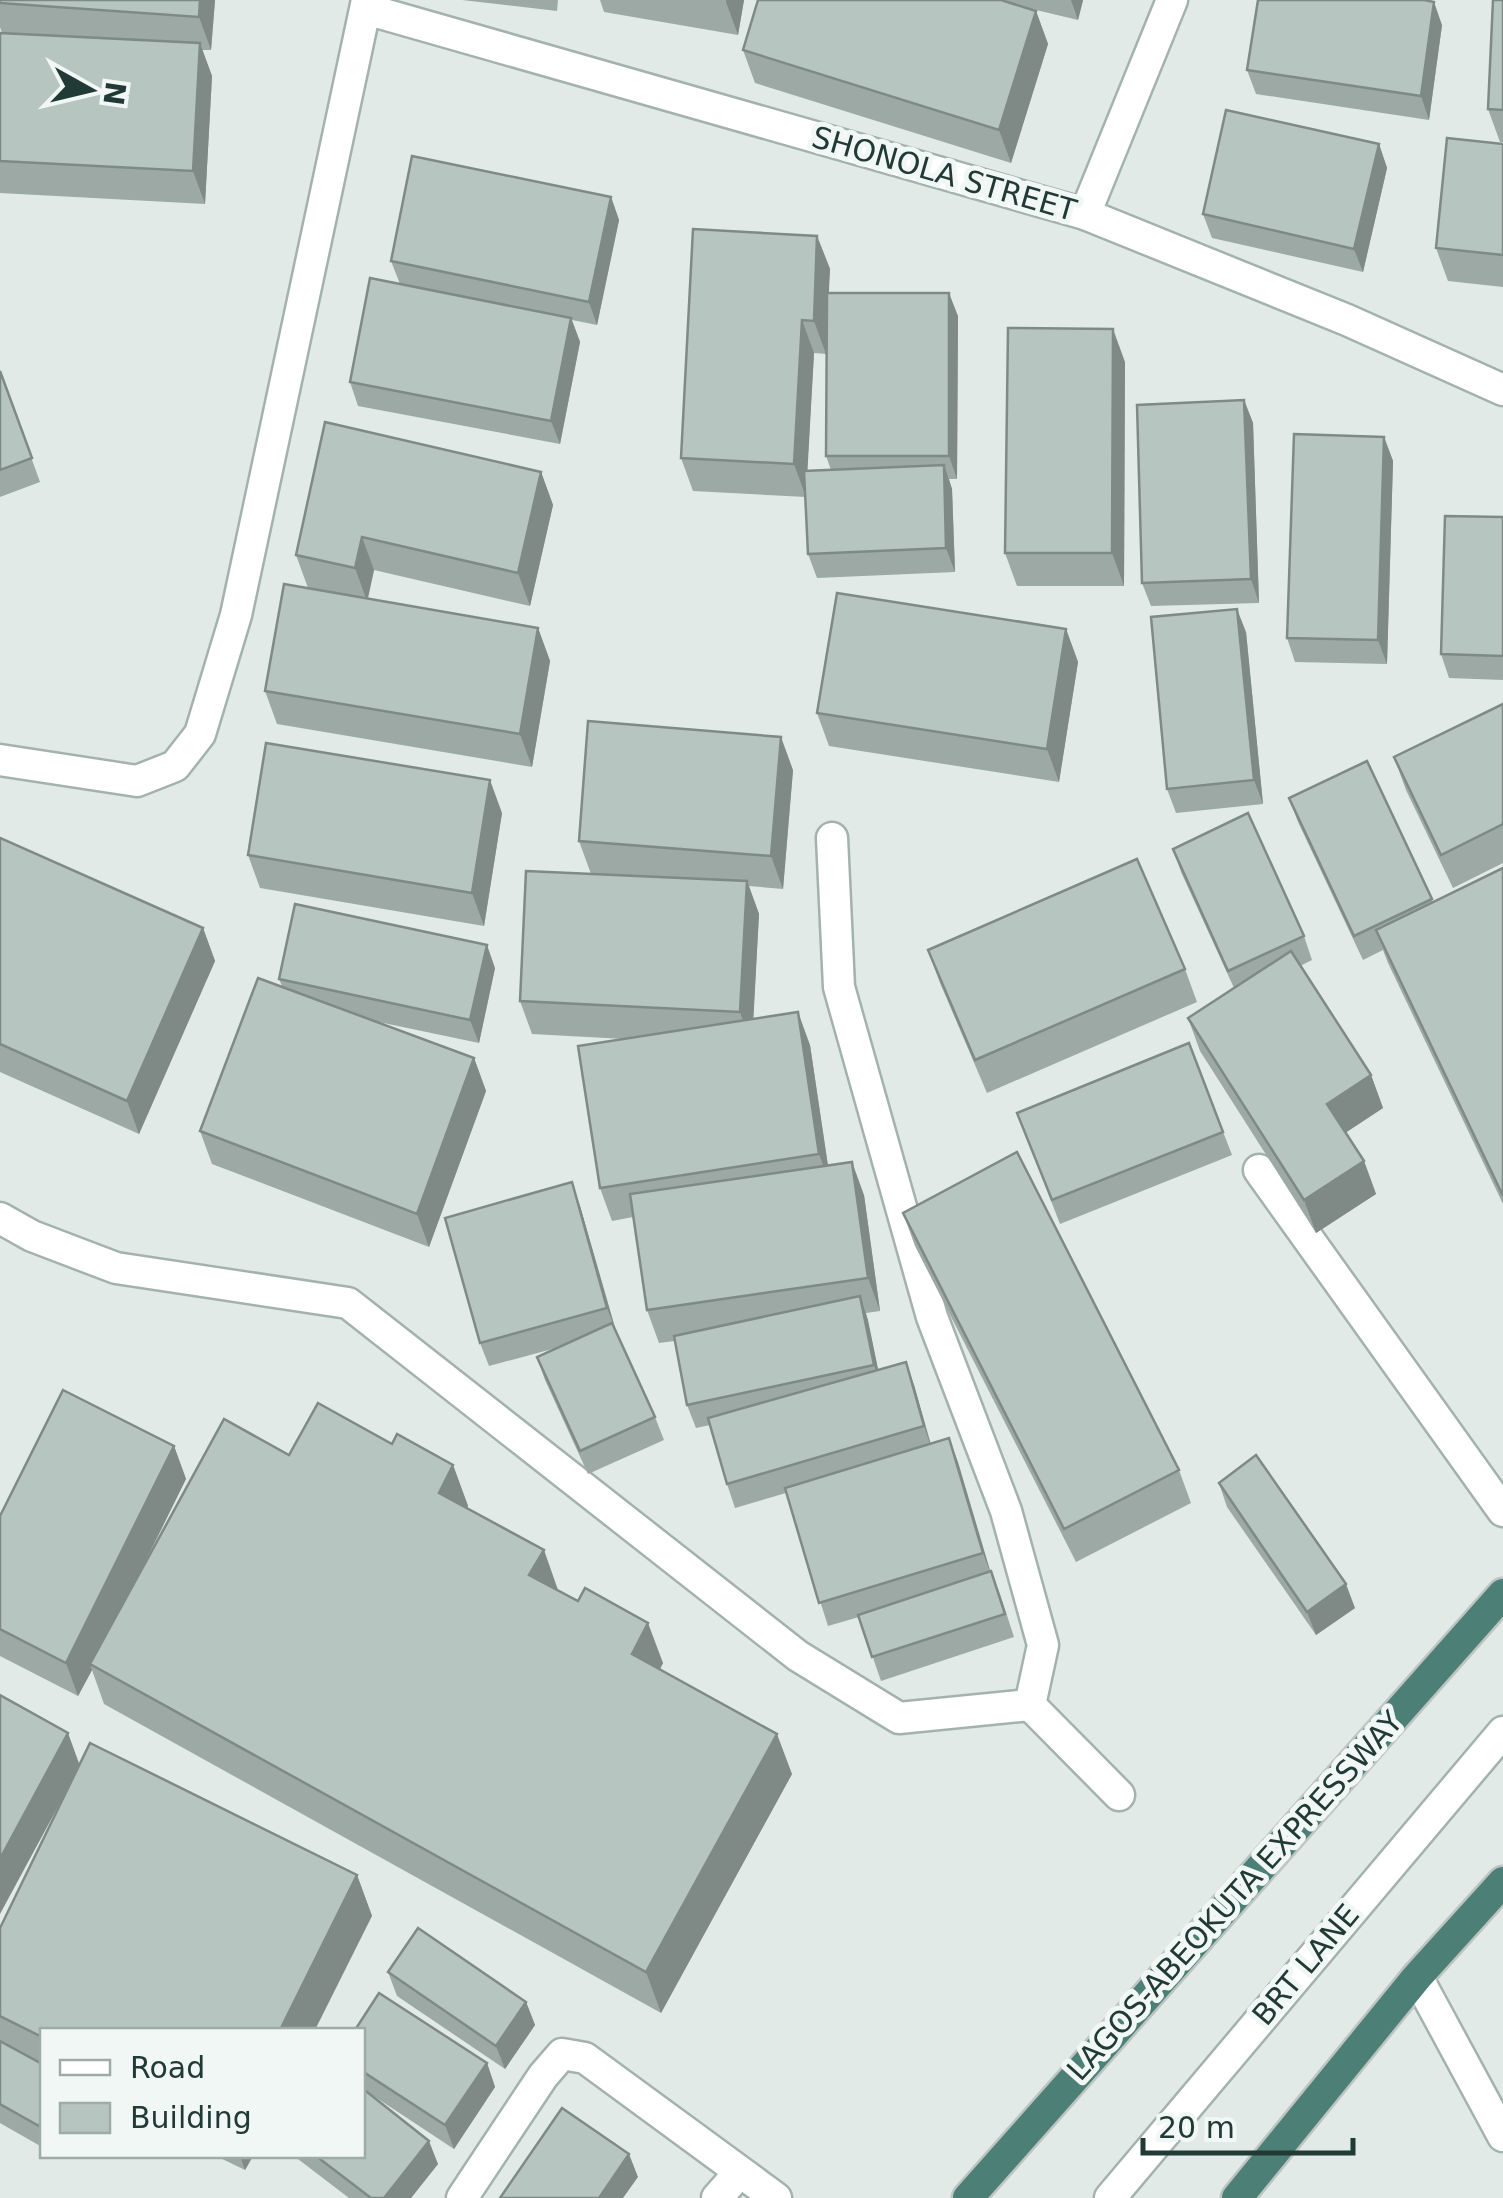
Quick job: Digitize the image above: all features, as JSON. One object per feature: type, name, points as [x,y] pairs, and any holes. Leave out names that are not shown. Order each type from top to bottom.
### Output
[{"type":"highway","name":"LAGOS-ABEOKUTA EXPRESSWAY","points":[[968,2198],[1503,1594]]},
{"type":"highway","points":[[1237,2198],[1417,1977],[1503,1882]]},
{"type":"street","points":[[1085,214],[1172,0]]},
{"type":"street","points":[[0,760],[137,780],[175,766],[200,734],[236,615],[367,4]]},
{"type":"street","name":"SHONOLA STREET","points":[[367,4],[1085,214],[1347,320],[1503,390]]},
{"type":"street","points":[[832,838],[839,987],[932,1317],[1006,1511],[1044,1645],[1030,1706]]},
{"type":"street","points":[[1259,1170],[1503,1511]]},
{"type":"street","points":[[0,1218],[32,1236],[116,1268],[348,1303],[798,1656],[900,1718],[1030,1706]]},
{"type":"street","points":[[1030,1706],[1118,1795]]},
{"type":"street","name":"BRT LANE","points":[[1110,2198],[1503,1732]]},
{"type":"street","points":[[1417,1977],[1503,2136]]},
{"type":"street","points":[[462,2198],[543,2076],[562,2054],[585,2058],[776,2198]]},
{"type":"street","points":[[718,2198],[739,2173]]},
{"type":"building","points":[[0,0],[200,0],[199,17]]},
{"type":"building","points":[[758,0],[1001,0],[1036,11],[999,130],[743,50]]},
{"type":"building","points":[[1258,0],[1434,2],[1421,96],[1247,70]]},
{"type":"building","points":[[1493,0],[1503,0],[1503,110],[1488,109]]},
{"type":"building","points":[[0,33],[200,43],[193,171],[0,161]]},
{"type":"building","points":[[1226,110],[1379,144],[1354,249],[1203,214]]},
{"type":"building","points":[[1447,138],[1503,144],[1503,255],[1436,248]]},
{"type":"building","points":[[412,156],[611,197],[589,302],[391,261]]},
{"type":"building","points":[[693,229],[817,236],[814,321],[802,320],[794,464],[681,458]]},
{"type":"building","points":[[370,278],[571,318],[551,421],[350,382]]},
{"type":"building","points":[[827,293],[949,293],[949,456],[826,456]]},
{"type":"building","points":[[1008,328],[1113,329],[1112,553],[1005,553]]},
{"type":"building","points":[[0,371],[32,458],[0,470]]},
{"type":"building","points":[[1244,400],[1251,579],[1142,583],[1137,405]]},
{"type":"building","points":[[325,422],[541,472],[518,573],[362,537],[355,568],[296,555]]},
{"type":"building","points":[[1294,434],[1384,437],[1378,640],[1287,638]]},
{"type":"building","points":[[944,465],[946,548],[808,554],[804,471]]},
{"type":"building","points":[[1445,516],[1503,517],[1503,656],[1441,654]]},
{"type":"building","points":[[284,584],[538,628],[520,734],[265,691]]},
{"type":"building","points":[[837,593],[1066,629],[1047,749],[817,713]]},
{"type":"building","points":[[1237,609],[1254,780],[1167,789],[1151,617]]},
{"type":"building","points":[[1503,704],[1503,824],[1441,855],[1394,757]]},
{"type":"building","points":[[588,721],[781,737],[771,856],[579,841]]},
{"type":"building","points":[[266,743],[490,780],[472,893],[248,855]]},
{"type":"building","points":[[1367,761],[1432,899],[1354,936],[1289,798]]},
{"type":"building","points":[[1248,813],[1304,936],[1228,971],[1173,849]]},
{"type":"building","points":[[0,838],[203,928],[127,1101],[0,1044]]},
{"type":"building","points":[[1137,859],[1185,969],[975,1060],[928,950]]},
{"type":"building","points":[[1503,868],[1503,1196],[1376,930]]},
{"type":"building","points":[[526,871],[747,881],[740,1012],[520,1001]]},
{"type":"building","points":[[295,904],[487,945],[470,1020],[279,979]]},
{"type":"building","points":[[1291,951],[1371,1075],[1327,1104],[1364,1161],[1304,1200],[1188,1018]]},
{"type":"building","points":[[258,978],[474,1058],[417,1214],[200,1131]]},
{"type":"building","points":[[798,1012],[819,1154],[600,1188],[578,1046]]},
{"type":"building","points":[[1189,1043],[1223,1132],[1052,1200],[1017,1113]]},
{"type":"building","points":[[1017,1152],[1179,1470],[1064,1529],[903,1213]]},
{"type":"building","points":[[852,1162],[868,1278],[647,1310],[630,1194]]},
{"type":"building","points":[[572,1182],[607,1308],[480,1343],[445,1218]]},
{"type":"building","points":[[860,1296],[874,1365],[687,1405],[674,1336]]},
{"type":"building","points":[[612,1323],[655,1417],[580,1451],[537,1357]]},
{"type":"building","points":[[906,1362],[924,1426],[727,1484],[708,1418]]},
{"type":"building","points":[[63,1390],[174,1446],[66,1663],[0,1629],[0,1516]]},
{"type":"building","points":[[318,1403],[392,1444],[397,1434],[453,1465],[439,1493],[544,1550],[529,1575],[578,1601],[585,1588],[648,1623],[632,1654],[777,1734],[646,1972],[90,1664],[224,1419],[289,1455]]},
{"type":"building","points":[[949,1438],[983,1553],[819,1603],[785,1488]]},
{"type":"building","points":[[1256,1455],[1346,1584],[1307,1612],[1219,1483]]},
{"type":"building","points":[[991,1571],[1005,1614],[872,1657],[858,1615]]},
{"type":"building","points":[[0,1695],[68,1733],[0,1859]]},
{"type":"building","points":[[90,1743],[357,1875],[281,2028],[40,2028],[40,2036],[0,2016],[0,1928]]},
{"type":"building","points":[[418,1928],[526,2002],[496,2046],[388,1972]]},
{"type":"building","points":[[379,1993],[487,2063],[445,2125],[365,2073],[365,2028],[356,2028]]},
{"type":"building","points":[[0,2041],[40,2063],[39,2126],[0,2104]]},
{"type":"building","points":[[365,2090],[429,2141],[384,2198],[371,2198],[319,2158],[365,2158]]},
{"type":"building","points":[[562,2108],[629,2154],[599,2198],[500,2198]]}]
